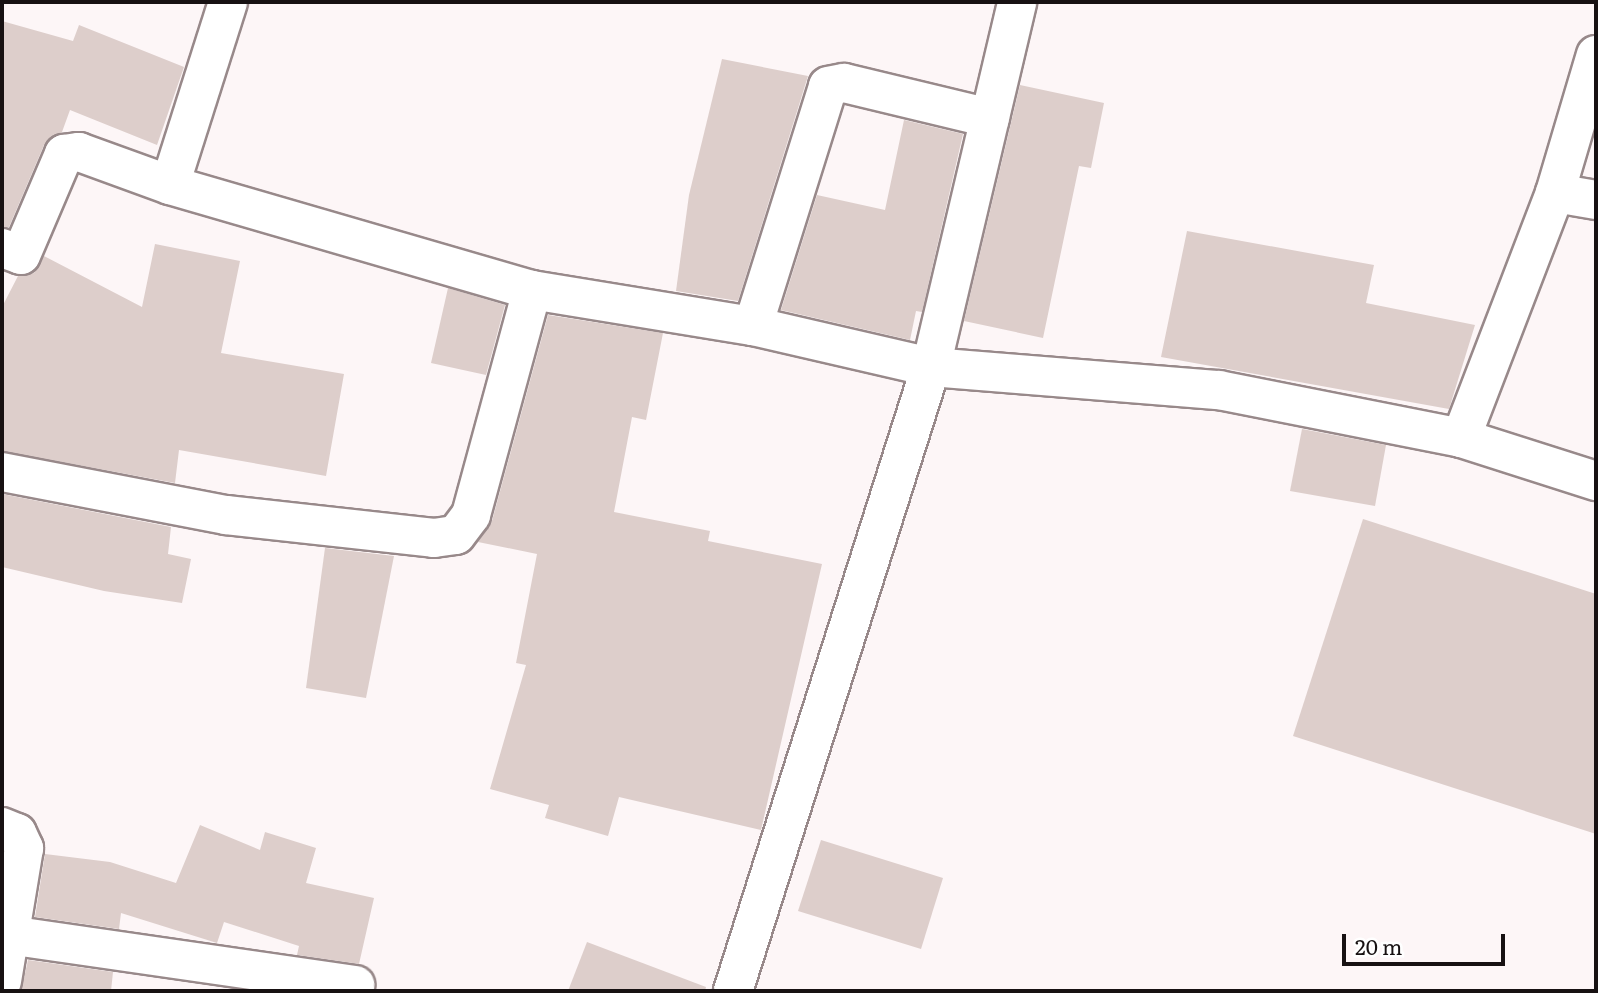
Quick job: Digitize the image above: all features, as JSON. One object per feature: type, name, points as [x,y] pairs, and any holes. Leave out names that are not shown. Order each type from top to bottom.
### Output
[{"type":"street","points":[[170,185],[228,2]]},
{"type":"street","points":[[733,991],[931,367],[1017,2]]},
{"type":"street","points":[[1461,438],[1555,193],[1596,55]]},
{"type":"street","points":[[753,326],[828,86],[844,83],[990,118]]},
{"type":"street","points":[[8,259],[68,152],[170,185],[532,290],[753,326],[931,367],[1219,390],[1461,438],[1596,481]]},
{"type":"street","points":[[1555,193],[1596,201]]},
{"type":"street","points":[[2,471],[226,515],[434,538],[456,535],[471,515],[532,290]]},
{"type":"street","points":[[2,827],[17,833],[24,848],[2,981]]},
{"type":"street","points":[[8,935],[355,985]]},
{"type":"building","points":[[2,21],[73,41],[79,25],[184,67],[157,145],[70,110],[62,132],[44,145],[9,227],[2,227]]},
{"type":"building","points":[[722,59],[808,76],[738,301],[676,291],[689,195]]},
{"type":"building","points":[[1020,85],[1104,103],[1091,168],[1079,166],[1043,338],[964,321]]},
{"type":"building","points":[[904,120],[963,134],[922,312],[916,311],[910,340],[781,310],[817,195],[885,210]]},
{"type":"building","points":[[1187,231],[1374,265],[1366,303],[1475,325],[1449,409],[1161,357]]},
{"type":"building","points":[[155,244],[240,261],[221,353],[344,374],[326,476],[179,450],[175,483],[2,451],[2,307],[18,276],[34,273],[44,256],[142,307]]},
{"type":"building","points":[[448,288],[505,305],[486,375],[431,363]]},
{"type":"building","points":[[548,315],[663,333],[646,420],[632,417],[614,512],[710,531],[708,541],[822,564],[761,830],[619,797],[608,836],[545,818],[549,805],[490,789],[526,665],[516,663],[537,554],[478,542],[492,521]]},
{"type":"building","points":[[1302,429],[1386,445],[1375,506],[1290,491]]},
{"type":"building","points":[[2,494],[171,527],[168,554],[191,559],[182,603],[104,591],[2,567]]},
{"type":"building","points":[[1363,519],[1596,594],[1596,834],[1293,736]]},
{"type":"building","points":[[325,548],[394,556],[366,698],[306,688]]},
{"type":"building","points":[[200,825],[260,850],[265,832],[316,848],[306,883],[374,898],[359,964],[297,955],[299,946],[224,922],[217,943],[121,913],[119,929],[35,917],[45,854],[110,862],[176,883]]},
{"type":"building","points":[[821,840],[943,878],[921,949],[798,911]]},
{"type":"building","points":[[587,942],[706,987],[705,991],[568,991]]},
{"type":"building","points":[[28,960],[113,972],[111,991],[21,991]]}]
